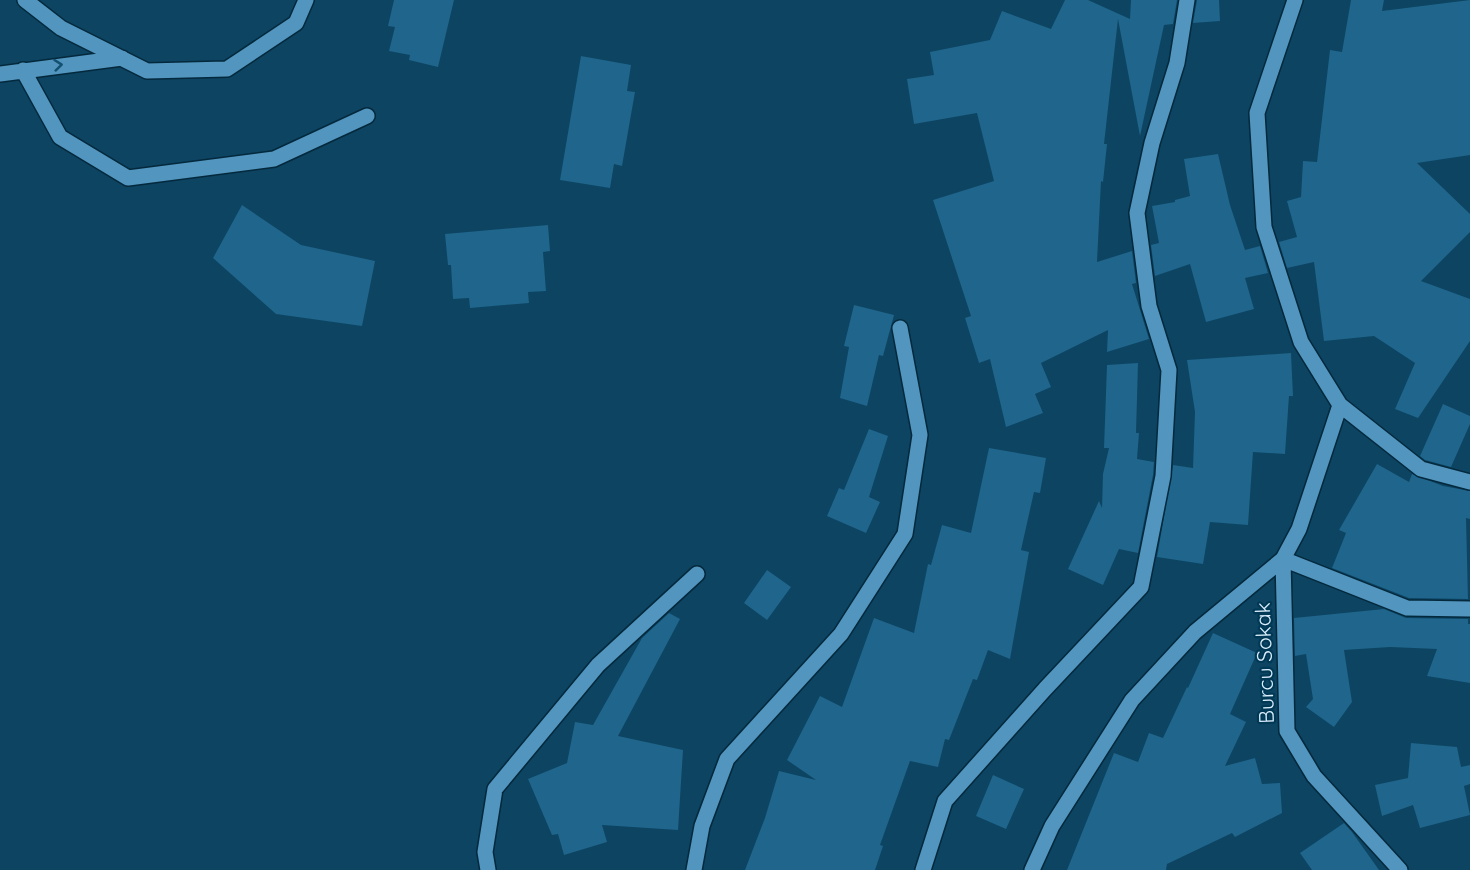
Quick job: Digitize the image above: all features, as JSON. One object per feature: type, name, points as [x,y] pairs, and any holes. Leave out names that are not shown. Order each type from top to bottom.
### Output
[{"type":"street","points":[[25,0],[61,28],[147,71],[227,69],[296,23],[306,0]]},
{"type":"street","points":[[923,870],[945,801],[1045,688],[1141,587],[1163,476],[1168,370],[1149,306],[1137,213],[1152,142],[1177,63],[1187,0]]},
{"type":"street","points":[[1295,0],[1257,113],[1264,227],[1301,342],[1340,405],[1421,469],[1470,482]]},
{"type":"street","points":[[0,74],[122,58]]},
{"type":"street","points":[[23,70],[60,137],[128,178],[274,159],[367,116]]},
{"type":"street","points":[[694,870],[702,826],[728,759],[841,634],[905,534],[920,435],[900,328]]},
{"type":"street","points":[[1032,870],[1052,826],[1132,700],[1195,632],[1283,559],[1299,529],[1340,405]]},
{"type":"street","points":[[1283,559],[1407,608],[1470,609]]},
{"type":"street","name":"Burcu Sokak","points":[[1283,559],[1287,731],[1314,777],[1400,870]]},
{"type":"street","points":[[488,870],[485,852],[495,789],[598,665],[697,574]]},
{"type":"building","points":[[394,0],[454,0],[438,67],[409,60],[410,55],[389,51],[395,27],[388,26]]},
{"type":"building","points":[[1065,0],[1088,0],[1130,19],[1131,0],[1177,0],[1173,24],[1164,25],[1140,136],[1118,19],[1104,144],[1107,144],[1103,182],[1101,181],[1097,262],[1132,251],[1136,283],[1132,284],[1149,339],[1107,352],[1108,330],[1041,363],[1051,387],[1035,394],[1043,413],[1006,427],[990,359],[979,363],[965,318],[971,316],[933,200],[994,181],[977,113],[914,124],[907,79],[934,75],[930,52],[990,40],[1002,11],[1051,29]]},
{"type":"building","points":[[1197,0],[1219,0],[1220,21],[1193,23]]},
{"type":"building","points":[[1351,0],[1384,0],[1382,11],[1470,0],[1470,155],[1417,163],[1470,214],[1470,232],[1421,281],[1470,299],[1470,341],[1418,418],[1395,409],[1415,363],[1374,336],[1324,341],[1314,262],[1287,268],[1279,242],[1297,237],[1287,201],[1301,197],[1303,161],[1317,162],[1330,50],[1342,52]]},
{"type":"building","points":[[581,56],[631,65],[627,91],[635,92],[622,166],[614,164],[610,188],[560,180]]},
{"type":"building","points":[[1218,154],[1230,205],[1245,250],[1260,246],[1268,273],[1245,278],[1254,309],[1206,322],[1190,264],[1155,276],[1151,245],[1159,243],[1152,206],[1175,202],[1175,200],[1190,196],[1184,159]]},
{"type":"building","points":[[242,205],[301,245],[375,261],[362,326],[276,314],[213,258]]},
{"type":"building","points":[[548,225],[550,251],[543,252],[546,291],[528,292],[529,303],[470,308],[469,298],[453,299],[451,265],[448,265],[445,234]]},
{"type":"building","points":[[854,305],[894,315],[883,356],[879,355],[867,406],[840,398],[849,347],[844,346]]},
{"type":"building","points":[[1291,353],[1293,396],[1289,396],[1285,454],[1253,452],[1248,525],[1210,522],[1203,564],[1157,557],[1173,465],[1193,468],[1195,412],[1187,360]]},
{"type":"building","points":[[1138,363],[1137,459],[1154,462],[1153,475],[1138,553],[1119,549],[1103,585],[1068,569],[1099,501],[1102,508],[1103,474],[1109,448],[1104,448],[1107,365]]},
{"type":"building","points":[[1443,404],[1470,416],[1470,424],[1451,467],[1425,460],[1420,456]]},
{"type":"building","points":[[869,429],[888,436],[869,497],[880,502],[866,533],[827,516],[839,488],[844,490]]},
{"type":"building","points":[[989,448],[1046,458],[1040,493],[1034,492],[1021,550],[1029,552],[1010,659],[988,650],[977,680],[973,679],[949,740],[945,739],[938,767],[910,761],[880,845],[883,846],[875,870],[745,870],[765,818],[779,771],[816,780],[787,760],[820,696],[842,707],[874,618],[914,633],[928,564],[931,565],[942,525],[971,533]]},
{"type":"building","points":[[1377,464],[1409,482],[1412,474],[1443,486],[1470,491],[1470,519],[1466,518],[1468,599],[1409,598],[1332,568],[1346,533],[1339,530]]},
{"type":"building","points":[[767,570],[791,587],[767,620],[744,603]]},
{"type":"building","points":[[1384,609],[1406,618],[1468,619],[1468,624],[1470,624],[1470,683],[1427,676],[1437,649],[1390,647],[1344,650],[1352,702],[1334,727],[1306,707],[1313,699],[1306,654],[1295,656],[1294,618]]},
{"type":"building","points":[[669,613],[680,619],[618,736],[683,750],[678,830],[602,825],[607,842],[564,855],[558,834],[552,835],[528,779],[567,763],[575,722],[593,725],[642,638]]},
{"type":"building","points":[[1213,633],[1257,653],[1230,714],[1246,722],[1225,766],[1255,758],[1262,784],[1280,783],[1282,813],[1235,837],[1232,833],[1167,864],[1166,870],[1067,870],[1114,753],[1138,762],[1149,733],[1163,738]]},
{"type":"building","points":[[1411,743],[1457,747],[1461,767],[1470,765],[1470,784],[1464,786],[1470,815],[1420,828],[1413,805],[1382,816],[1375,785],[1408,778]]},
{"type":"building","points":[[993,775],[1024,789],[1006,829],[976,816]]},
{"type":"building","points":[[1344,823],[1379,870],[1312,870],[1300,853]]}]
